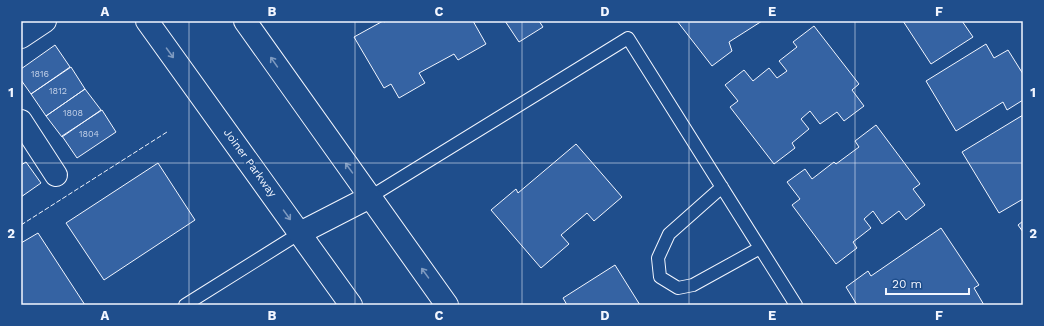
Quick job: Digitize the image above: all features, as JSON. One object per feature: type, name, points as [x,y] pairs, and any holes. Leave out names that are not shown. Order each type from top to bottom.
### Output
[{"type":"main road","points":[[21,37],[45,21]]},
{"type":"main road","name":"Joiner Parkway","points":[[147,21],[352,305]]},
{"type":"main road","points":[[244,21],[447,305]]},
{"type":"main road","points":[[21,121],[56,175]]},
{"type":"main road","points":[[300,233],[370,197]]},
{"type":"lane","points":[[370,197],[628,38],[796,305]]},
{"type":"lane","points":[[722,186],[669,234],[658,258],[660,277],[678,288],[693,285],[760,248]]},
{"type":"lane","points":[[185,305],[300,233]]},
{"type":"building","points":[[383,21],[473,21],[486,44],[458,60],[454,54],[419,73],[425,83],[399,98],[391,84],[384,88],[354,37]]},
{"type":"building","points":[[505,21],[539,21],[543,27],[519,42]]},
{"type":"building","points":[[677,21],[762,21],[729,42],[732,51],[712,66]]},
{"type":"building","points":[[903,21],[962,21],[973,37],[931,64]]},
{"type":"building","points":[[814,26],[859,84],[852,90],[864,106],[844,121],[837,112],[820,124],[810,111],[801,119],[809,129],[792,143],[795,148],[774,164],[730,107],[738,101],[725,85],[744,70],[753,81],[769,68],[777,78],[787,71],[779,61],[797,47],[793,42]]},
{"type":"building","points":[[986,44],[994,58],[1008,50],[1023,74],[1023,100],[1007,110],[1003,102],[956,131],[926,81]]},
{"type":"building","points":[[55,45],[70,67],[31,94],[21,80],[21,69]]},
{"type":"building","points":[[71,67],[85,89],[46,116],[31,94]]},
{"type":"building","points":[[85,89],[101,110],[62,137],[46,116]]},
{"type":"building","points":[[102,110],[116,132],[77,158],[62,136]]},
{"type":"building","points":[[1023,115],[1023,199],[999,213],[962,152]]},
{"type":"building","points":[[876,125],[920,184],[913,189],[925,205],[906,220],[899,211],[882,224],[873,211],[864,219],[871,228],[853,242],[857,248],[836,264],[792,205],[800,199],[787,182],[805,169],[812,179],[834,162],[836,164],[859,147],[855,141]]},
{"type":"building","points":[[576,144],[622,197],[594,221],[587,213],[561,235],[569,244],[541,268],[491,210],[516,189],[518,193]]},
{"type":"building","points":[[26,162],[41,183],[21,197],[21,165]]},
{"type":"building","points":[[158,163],[195,220],[104,280],[66,223]]},
{"type":"building","points":[[1023,221],[1023,232],[1018,225]]},
{"type":"building","points":[[941,228],[979,285],[974,288],[984,305],[857,305],[846,287],[868,271],[871,276]]},
{"type":"building","points":[[38,233],[85,305],[21,305],[21,243]]},
{"type":"building","points":[[615,265],[640,305],[567,305],[563,298]]},
{"type":"fence","points":[[21,225],[167,132]]}]
